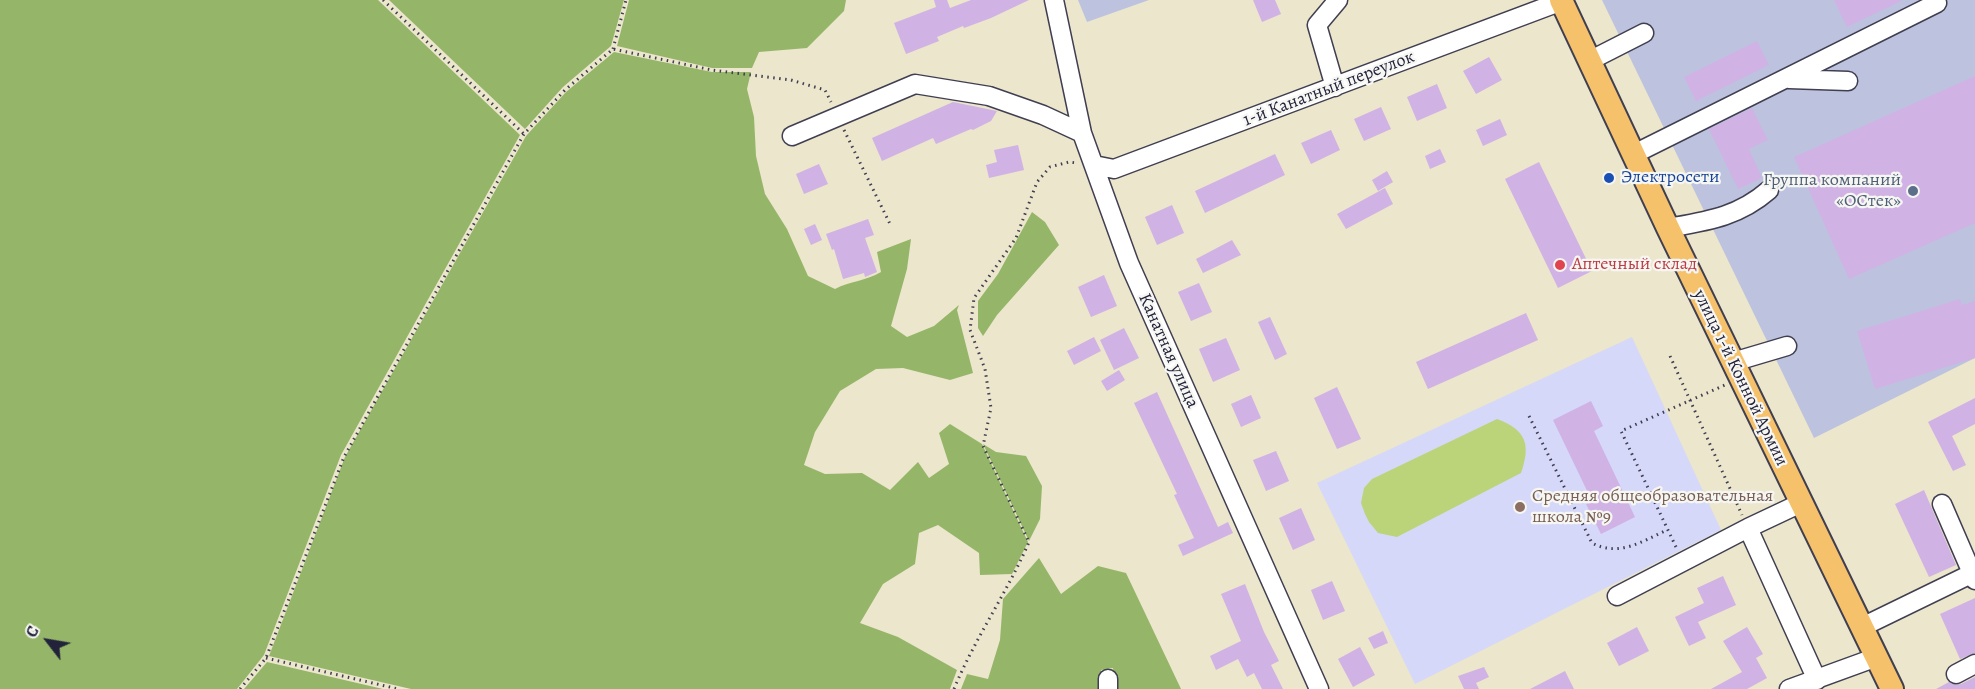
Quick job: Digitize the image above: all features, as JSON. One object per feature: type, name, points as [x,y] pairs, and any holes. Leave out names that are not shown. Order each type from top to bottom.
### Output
[{"type":"main road","name":"улица 1-й Конной Армии","points":[[1561,0],[1736,370],[1892,689]]},
{"type":"street","name":"Канатная улица","points":[[1054,0],[1082,133],[1129,262],[1319,689]]},
{"type":"street","points":[[1335,87],[1317,25],[1338,0]]},
{"type":"street","name":"1-й Канатный переулок","points":[[1094,165],[1114,169],[1561,0]]},
{"type":"street","points":[[1634,154],[1938,3]]},
{"type":"street","points":[[1591,60],[1644,33]]},
{"type":"street","points":[[1787,78],[1848,81]]},
{"type":"street","points":[[792,136],[915,84],[988,96],[1043,115],[1082,133]]},
{"type":"street","points":[[1668,228],[1728,216],[1754,203],[1769,190]]},
{"type":"street","points":[[1736,370],[1787,346]]},
{"type":"street","points":[[1617,596],[1801,503]]},
{"type":"street","points":[[1862,627],[1974,575],[1942,504]]},
{"type":"street","points":[[1748,528],[1817,680]]},
{"type":"street","points":[[1789,689],[1877,657]]},
{"type":"street","points":[[1956,674],[1975,664]]},
{"type":"path","points":[[382,0],[524,134]]},
{"type":"path","points":[[240,689],[266,658],[344,457],[524,134],[565,90],[613,49],[626,0]]},
{"type":"path","points":[[613,49],[712,70],[791,80],[825,90],[890,224]]},
{"type":"path","points":[[954,689],[964,666],[1015,574],[1029,542],[983,446],[991,408],[985,369],[970,330],[974,298],[1016,238],[1037,182],[1050,167],[1069,162],[1094,165]]},
{"type":"path","points":[[1670,356],[1692,400],[1748,528]]},
{"type":"path","points":[[1684,562],[1666,530],[1621,431],[1692,400],[1736,370]]},
{"type":"path","points":[[1529,416],[1592,543],[1601,548],[1629,548],[1666,530]]},
{"type":"path","points":[[266,658],[398,689]]},
{"type":"shaded area","points":[[1078,0],[1149,0],[1087,22]]},
{"type":"shaded area","points":[[1602,0],[1975,0],[1975,358],[1814,438]]},
{"type":"shaded area","name":"Средняя общеобразовательная школа №9","points":[[1632,337],[1721,530],[1415,684],[1317,483]]},
{"type":"green space","points":[[0,0],[378,0],[520,135],[341,455],[264,655],[237,689],[0,689]]},
{"type":"green space","points":[[389,0],[624,0],[611,46],[563,87],[525,129]]},
{"type":"green space","points":[[629,0],[846,0],[844,11],[807,48],[759,52],[752,68],[712,68],[617,46]]},
{"type":"green space","points":[[614,52],[712,72],[751,72],[747,89],[754,117],[756,156],[765,194],[787,229],[808,276],[835,289],[870,277],[881,272],[877,252],[911,239],[907,269],[891,326],[907,337],[934,326],[959,305],[957,310],[973,373],[950,380],[903,368],[876,369],[840,391],[815,432],[804,465],[825,474],[862,473],[890,490],[918,462],[929,478],[949,464],[939,433],[950,424],[982,444],[1028,542],[1012,574],[980,575],[979,553],[938,525],[919,533],[915,564],[883,584],[860,623],[898,637],[957,670],[950,689],[411,689],[269,656],[345,457],[526,136],[566,92]]},
{"type":"green space","points":[[1032,212],[1045,222],[1059,245],[997,315],[983,336],[978,328],[978,301],[998,274]]},
{"type":"green space","points":[[1497,419],[1514,428],[1524,439],[1526,454],[1521,473],[1397,537],[1378,533],[1369,522],[1361,503],[1364,488],[1372,479]]},
{"type":"green space","points":[[983,444],[996,452],[1026,456],[1042,486],[1040,519],[1029,541]]},
{"type":"green space","points":[[1039,558],[1061,594],[1098,566],[1126,573],[1181,689],[1115,689],[1113,668],[1101,670],[1102,689],[961,689],[967,674],[988,679],[1000,640],[1003,599]]},
{"type":"green space","points":[[267,662],[383,689],[244,689]]},
{"type":"building","points":[[934,0],[947,0],[950,8],[971,0],[1029,0],[991,18],[937,37],[939,41],[906,54],[894,23],[936,7]]},
{"type":"building","points":[[1253,0],[1275,0],[1281,14],[1262,22]]},
{"type":"building","points":[[1834,0],[1903,0],[1847,27]]},
{"type":"building","points":[[1757,41],[1769,65],[1696,101],[1684,77]]},
{"type":"building","points":[[1489,57],[1502,80],[1476,94],[1463,71]]},
{"type":"building","points":[[1975,76],[1975,223],[1849,279],[1794,157]]},
{"type":"building","points":[[1437,84],[1447,108],[1417,121],[1407,97]]},
{"type":"building","points":[[953,102],[997,111],[991,121],[973,130],[936,144],[933,138],[882,161],[872,138]]},
{"type":"building","points":[[1381,107],[1391,129],[1364,141],[1354,119]]},
{"type":"building","points":[[1752,108],[1768,140],[1749,149],[1762,178],[1738,189],[1709,129]]},
{"type":"building","points":[[1500,119],[1507,135],[1483,146],[1476,130]]},
{"type":"building","points":[[1331,130],[1340,150],[1311,164],[1301,143]]},
{"type":"building","points":[[1018,145],[1024,170],[989,178],[986,165],[997,162],[994,150]]},
{"type":"building","points":[[1440,149],[1446,162],[1430,169],[1425,156]]},
{"type":"building","points":[[1275,154],[1285,175],[1205,213],[1195,191]]},
{"type":"building","points":[[1539,162],[1592,271],[1558,288],[1505,179]]},
{"type":"building","points":[[819,164],[828,184],[804,194],[796,174]]},
{"type":"building","points":[[1387,171],[1393,182],[1378,191],[1372,180]]},
{"type":"building","points":[[1385,188],[1393,204],[1346,229],[1337,214]]},
{"type":"building","points":[[1172,205],[1184,233],[1157,245],[1145,217]]},
{"type":"building","points":[[868,219],[874,235],[865,238],[877,272],[865,277],[864,273],[843,279],[834,249],[832,250],[826,234]]},
{"type":"building","points":[[815,224],[822,240],[811,245],[804,229]]},
{"type":"building","points":[[1232,240],[1241,255],[1203,273],[1196,259]]},
{"type":"building","points":[[1104,275],[1117,306],[1091,317],[1078,287]]},
{"type":"building","points":[[1199,283],[1212,312],[1191,321],[1178,292]]},
{"type":"building","points":[[1960,299],[1962,305],[1975,301],[1975,358],[1875,389],[1857,331]]},
{"type":"building","points":[[1526,313],[1538,340],[1428,389],[1416,362]]},
{"type":"building","points":[[1270,317],[1287,354],[1275,360],[1258,322]]},
{"type":"building","points":[[1124,328],[1139,358],[1114,370],[1100,340]]},
{"type":"building","points":[[1094,337],[1101,351],[1074,365],[1067,351]]},
{"type":"building","points":[[1226,338],[1240,370],[1213,382],[1199,349]]},
{"type":"building","points":[[1119,370],[1125,380],[1107,391],[1101,381]]},
{"type":"building","points":[[1337,387],[1361,439],[1337,449],[1314,398]]},
{"type":"building","points":[[1157,392],[1218,527],[1228,522],[1233,533],[1183,556],[1178,545],[1194,538],[1174,495],[1177,494],[1134,403]]},
{"type":"building","points":[[1251,395],[1261,418],[1241,427],[1231,404]]},
{"type":"building","points":[[1975,398],[1975,424],[1952,436],[1966,465],[1953,471],[1928,422]]},
{"type":"building","points":[[1591,401],[1603,426],[1594,431],[1635,517],[1601,534],[1586,504],[1592,501],[1553,420]]},
{"type":"building","points":[[1276,451],[1289,481],[1266,491],[1253,460]]},
{"type":"building","points":[[1924,490],[1956,565],[1929,577],[1895,504]]},
{"type":"building","points":[[1301,508],[1315,540],[1293,550],[1279,518]]},
{"type":"building","points":[[1723,576],[1736,605],[1698,622],[1706,638],[1689,646],[1675,617],[1704,603],[1697,588]]},
{"type":"building","points":[[1332,581],[1345,611],[1323,620],[1311,590]]},
{"type":"building","points":[[1245,584],[1264,632],[1279,661],[1271,665],[1283,689],[1262,689],[1254,673],[1247,677],[1238,659],[1216,670],[1210,656],[1241,641],[1221,594]]},
{"type":"building","points":[[1975,598],[1975,653],[1960,659],[1940,614]]},
{"type":"building","points":[[1637,627],[1649,651],[1619,666],[1607,643]]},
{"type":"building","points":[[1747,627],[1763,654],[1756,658],[1767,678],[1747,689],[1711,689],[1742,672],[1723,641]]},
{"type":"building","points":[[1383,631],[1388,643],[1374,649],[1368,638]]},
{"type":"building","points":[[1360,647],[1375,675],[1353,687],[1338,659]]},
{"type":"building","points":[[1484,667],[1489,677],[1476,683],[1479,689],[1464,689],[1458,676]]},
{"type":"building","points":[[1565,671],[1574,689],[1530,689]]},
{"type":"building","points":[[1975,677],[1975,689],[1936,689],[1949,682],[1955,685],[1961,684]]},
{"type":"place","name":"Электросети","points":[[1609,178]]},
{"type":"place","name":"Группа компаний «ОСтек»","points":[[1913,191]]},
{"type":"place","name":"Аптечный склад","points":[[1560,265]]},
{"type":"place","name":"Средняя общеобразовательная школа №9","points":[[1520,507]]}]
